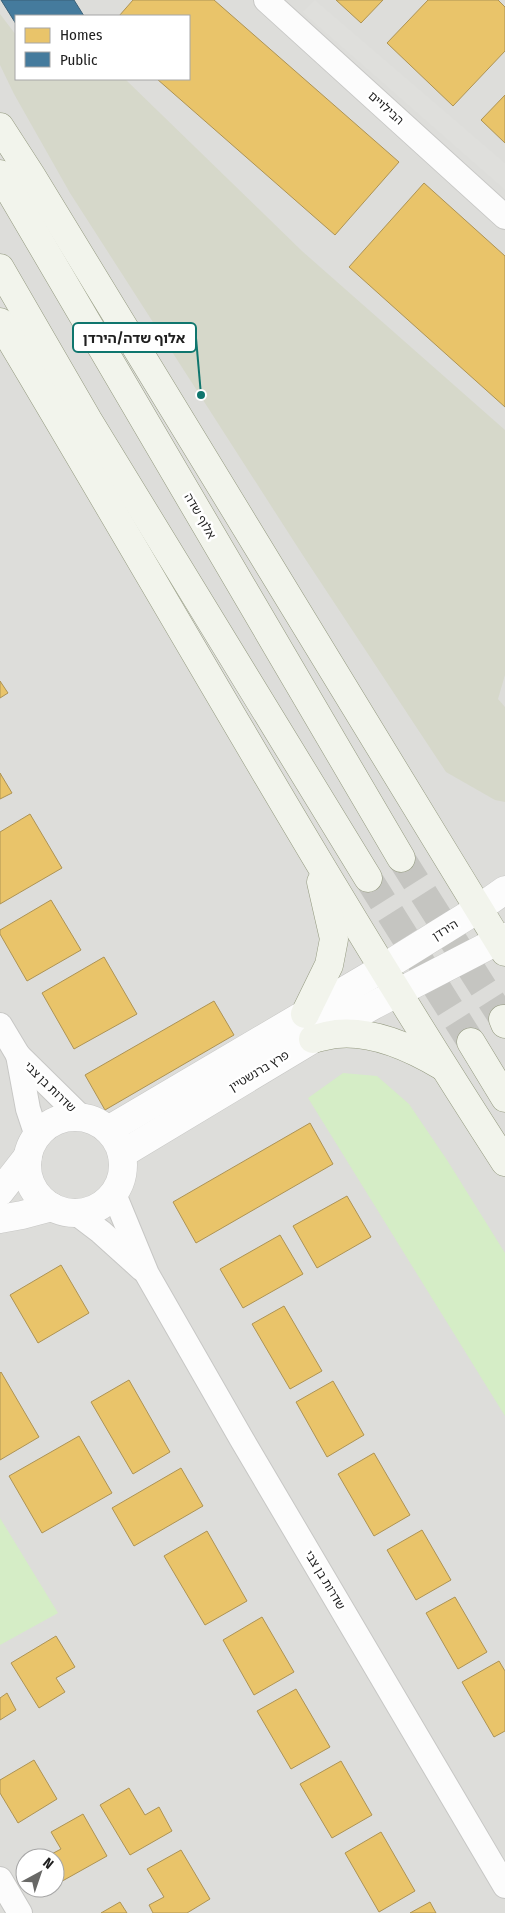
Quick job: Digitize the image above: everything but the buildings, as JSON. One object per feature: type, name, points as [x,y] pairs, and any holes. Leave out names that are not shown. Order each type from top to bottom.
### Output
[{"type":"main road","points":[[0,127],[68,234],[406,788],[478,910],[503,943]]},
{"type":"main road","name":"אלוף שדה","points":[[0,174],[401,858]]},
{"type":"main road","points":[[0,268],[93,428],[368,878]]},
{"type":"main road","points":[[0,322],[104,495],[310,847],[443,1066],[505,1162]]},
{"type":"main road","points":[[310,847],[326,900],[334,939],[329,965],[309,1026],[336,1034],[359,1034],[417,1051],[443,1066]]},
{"type":"main road","points":[[471,1042],[505,1098]]},
{"type":"street","name":"הבילויים","points":[[266,0],[505,216]]},
{"type":"street","name":"הירדן","points":[[383,968],[478,910],[505,890]]},
{"type":"street","points":[[398,993],[503,943]]},
{"type":"street","name":"פרץ ברנשטיין","points":[[122,1154],[309,1026],[383,968]]},
{"type":"street","name":"פרץ ברנשטיין","points":[[108,1130],[309,1026],[398,993]]},
{"type":"street","name":"שדרות בן צבי","points":[[0,1025],[18,1056],[82,1118]]},
{"type":"street","name":"שדרות בן צבי","points":[[18,1056],[33,1146]]},
{"type":"street","points":[[0,1192],[46,1127],[57,1120],[69,1117],[96,1122],[108,1130],[117,1141],[122,1154],[123,1168],[120,1181],[114,1194],[103,1204],[90,1210],[64,1210],[0,1219]]},
{"type":"street","points":[[33,1146],[28,1168],[30,1180],[43,1200],[64,1210]]},
{"type":"street","name":"שדרות בן צבי","points":[[114,1194],[147,1274],[505,1886]]},
{"type":"street","name":"שדרות בן צבי","points":[[64,1210],[101,1232],[147,1274]]},
{"type":"street","points":[[0,1879],[20,1913]]},
{"type":"shaded area","points":[[0,0],[505,0],[505,1913],[0,1913]]},
{"type":"shaded area","points":[[315,0],[505,163],[505,190],[302,12]]},
{"type":"shaded area","points":[[0,14],[15,34],[15,80],[126,80],[302,251],[505,430],[505,675],[498,699],[505,707],[505,802],[495,800],[446,772],[302,554],[70,193],[14,94],[0,65]]},
{"type":"green space","points":[[343,1073],[377,1076],[409,1104],[447,1160],[505,1253],[505,1416],[308,1098]]},
{"type":"green space","points":[[0,1518],[58,1613],[0,1645]]},
{"type":"tunnel","points":[[401,858],[503,1019]]},
{"type":"tunnel","points":[[368,878],[471,1042]]},
{"type":"place","name":"אלוף שדה/הירדן","points":[[201,395]]}]
